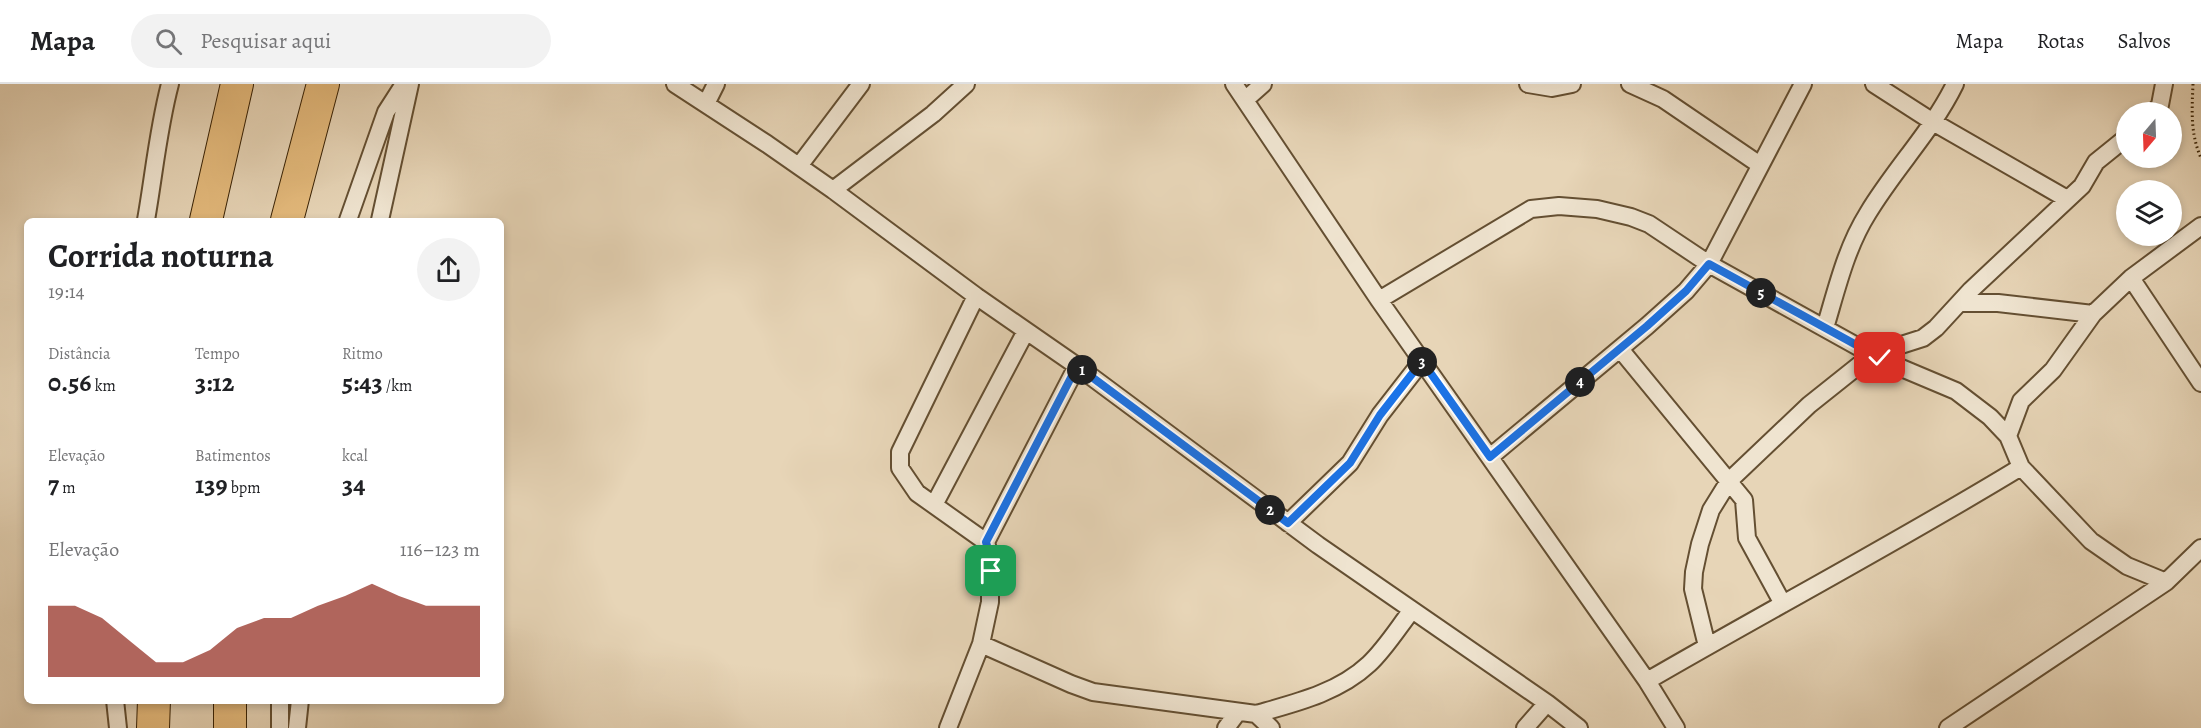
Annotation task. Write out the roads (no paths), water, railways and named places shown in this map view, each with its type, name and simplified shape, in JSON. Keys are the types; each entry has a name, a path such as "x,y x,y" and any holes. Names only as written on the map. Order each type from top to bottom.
{"highway":[{"path":"206,218 237,84"},
{"path":"288,218 323,84"},
{"path":"153,728 154,704"},
{"path":"230,704 230,728"}],"street":[{"path":"146,218 156,166 161,119 170,84"},
{"path":"349,218 386,112 404,84"},
{"path":"380,218 410,84"},
{"path":"675,84 833,190 976,296 1077,366 1288,523 1580,728"},
{"path":"706,104 716,84"},
{"path":"799,166 861,84"},
{"path":"833,190 933,114 966,84"},
{"path":"1234,84 1379,300 1647,681 1676,728"},
{"path":"1245,100 1263,84"},
{"path":"1528,84 1552,88 1572,84"},
{"path":"1630,84 1663,99 1760,165"},
{"path":"1490,457 1686,291 1709,264 1803,84"},
{"path":"1874,84 1933,122 2067,199"},
{"path":"1825,328 1850,244 1875,201 1933,122 1955,84"},
{"path":"2161,102 2164,84"},
{"path":"1707,646 1693,589 1694,572 1711,510 1729,481 1809,405 1873,354 1923,338 1936,328 2041,222 2082,186 2096,162 2116,146"},
{"path":"1379,300 1531,209 1544,207 1597,210 1631,217 1649,224 1709,264 1873,354 1956,391 1990,417 2008,436 2021,467 2091,541 2127,566 2166,582"},
{"path":"2008,436 2021,401 2053,370 2092,314 2131,278 2201,226"},
{"path":"2131,278 2201,383"},
{"path":"948,728 981,644 991,589 990,557 986,542 917,493 900,468 900,452 976,296"},
{"path":"1959,303 1998,303 2092,314"},
{"path":"934,505 1026,331"},
{"path":"1620,349 1744,500 1747,538 1783,604"},
{"path":"1288,523 1350,463 1380,415 1422,361"},
{"path":"986,542 1077,366"},
{"path":"1647,681 1932,521 2021,467"},
{"path":"1948,728 2166,582 2201,548"},
{"path":"981,644 1093,692 1256,714 1321,694 1360,672 1371,662 1412,610"},
{"path":"1525,728 1547,703"},
{"path":"115,704 118,728"},
{"path":"280,704 280,728"},
{"path":"297,728 300,704"},
{"path":"1226,728 1238,712"},
{"path":"1256,714 1272,728"}]}
